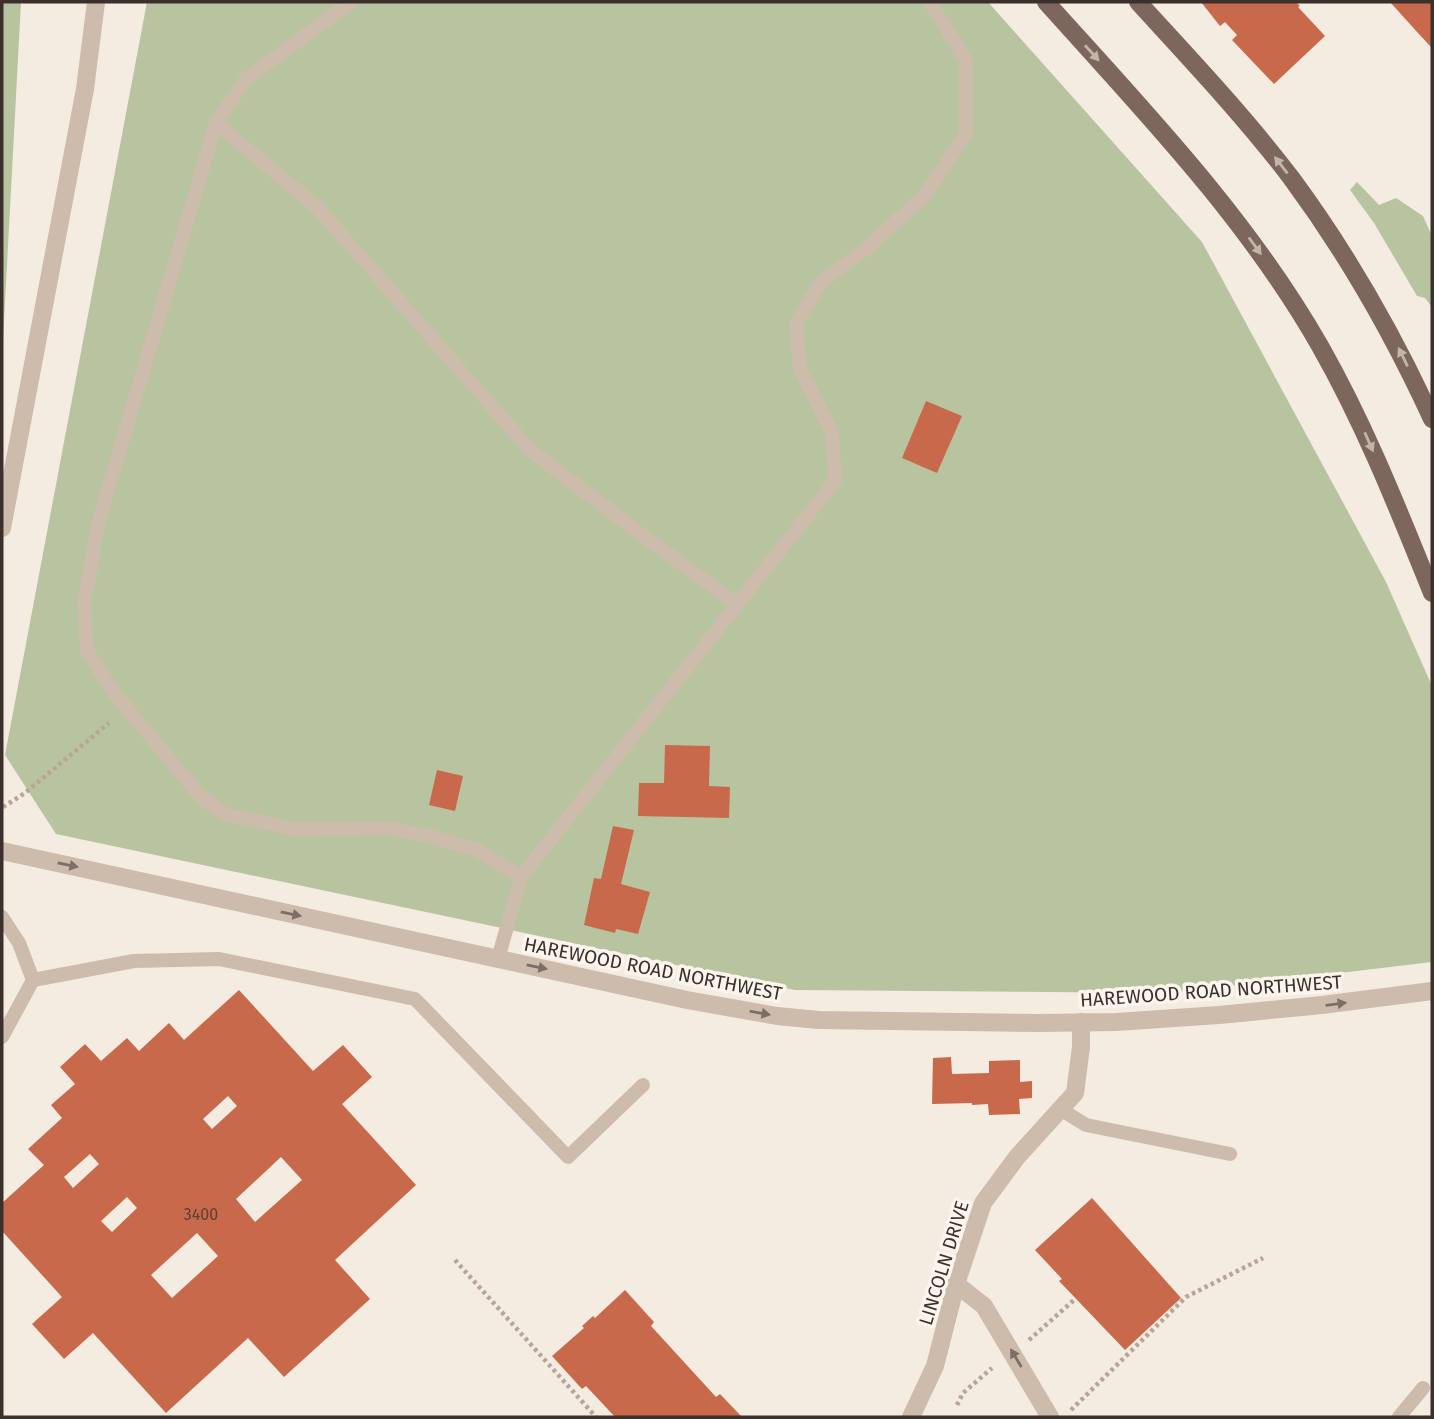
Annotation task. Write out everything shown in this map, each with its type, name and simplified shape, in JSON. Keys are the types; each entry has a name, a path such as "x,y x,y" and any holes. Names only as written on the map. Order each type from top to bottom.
{"main road":[{"path":"1046,2 1194,167 1282,284 1353,407 1430,579"},
{"path":"1138,2 1241,116 1312,207 1373,301 1432,419"}],"street":[{"path":"2,528 85,89 96,2"},
{"name":"HAREWOOD ROAD NORTHWEST","path":"2,851 687,1000 777,1016 819,1020 1081,1023 1232,1014 1432,991"},
{"name":"LINCOLN DRIVE","path":"911,1417 936,1366 956,1284 983,1203 1017,1157 1075,1093 1081,1048 1081,1023"},
{"path":"956,1284 984,1306 1050,1417"}],"lane":[{"path":"351,2 246,79 216,123 98,524 84,605 87,651 115,694 201,797 225,814 297,830 387,828 430,836 477,850 522,877"},
{"path":"498,958 522,877 835,481 832,433 800,369 796,324 820,283 867,248 925,195 966,133 966,61 930,2"},
{"path":"216,123 318,208 530,450 737,604"},
{"path":"2,917 19,943 33,980 2,1037"},
{"path":"33,980 134,961 219,959 415,999 568,1157 643,1085"},
{"path":"1060,1108 1086,1125 1230,1154"},
{"path":"1399,1417 1423,1388"}],"path":[{"path":"4,807 115,718"},
{"path":"1071,1410 1186,1297 1263,1258"},
{"path":"455,1260 596,1417"},
{"path":"1024,1345 1074,1300"},
{"path":"957,1405 963,1393 996,1365"}],"green space":[{"path":"2,2 21,2 2,359"},
{"path":"147,2 988,2 1202,242 1386,582 1432,686 1432,962 1170,993 795,990 56,834 5,755"},
{"path":"1357,182 1379,205 1396,198 1423,216 1432,236 1432,307 1425,298 1417,296 1374,223 1350,190"}],"building":[{"path":"1201,2 1296,2 1325,36 1274,84 1232,40 1237,35 1225,22 1220,26"},
{"path":"1390,2 1432,2 1432,48 1418,33"},
{"path":"926,401 962,416 937,473 902,458"},
{"path":"665,745 710,746 709,786 730,787 729,818 638,816 639,783 664,783"},
{"path":"437,770 463,776 455,811 429,805"},
{"path":"613,826 634,830 621,884 650,892 638,934 616,929 615,933 584,925 594,878 601,879"},
{"path":"239,990 313,1071 343,1045 372,1077 342,1104 416,1185 335,1260 370,1299 284,1377 248,1338 166,1413 93,1333 64,1359 32,1324 62,1297 2,1231 2,1203 44,1165 28,1149 62,1118 51,1105 75,1084 60,1067 85,1044 101,1061 127,1038 139,1051 169,1023 184,1040","holes":["228,1096 237,1106 212,1129 203,1119","90,1154 99,1164 73,1188 64,1177","281,1157 302,1180 255,1222 236,1199","127,1197 137,1208 112,1232 101,1221","197,1233 218,1256 172,1298 151,1275"]},
{"path":"951,1057 952,1074 989,1073 989,1061 1020,1060 1020,1082 1032,1081 1032,1098 1019,1099 1020,1114 989,1115 988,1104 932,1104 933,1058"},
{"path":"1092,1198 1181,1298 1125,1350 1059,1281 1062,1279 1035,1250"},
{"path":"625,1290 654,1322 651,1326 716,1397 720,1394 742,1417 615,1417 586,1386 582,1389 552,1356 584,1328 582,1326 593,1316 595,1318"}]}
